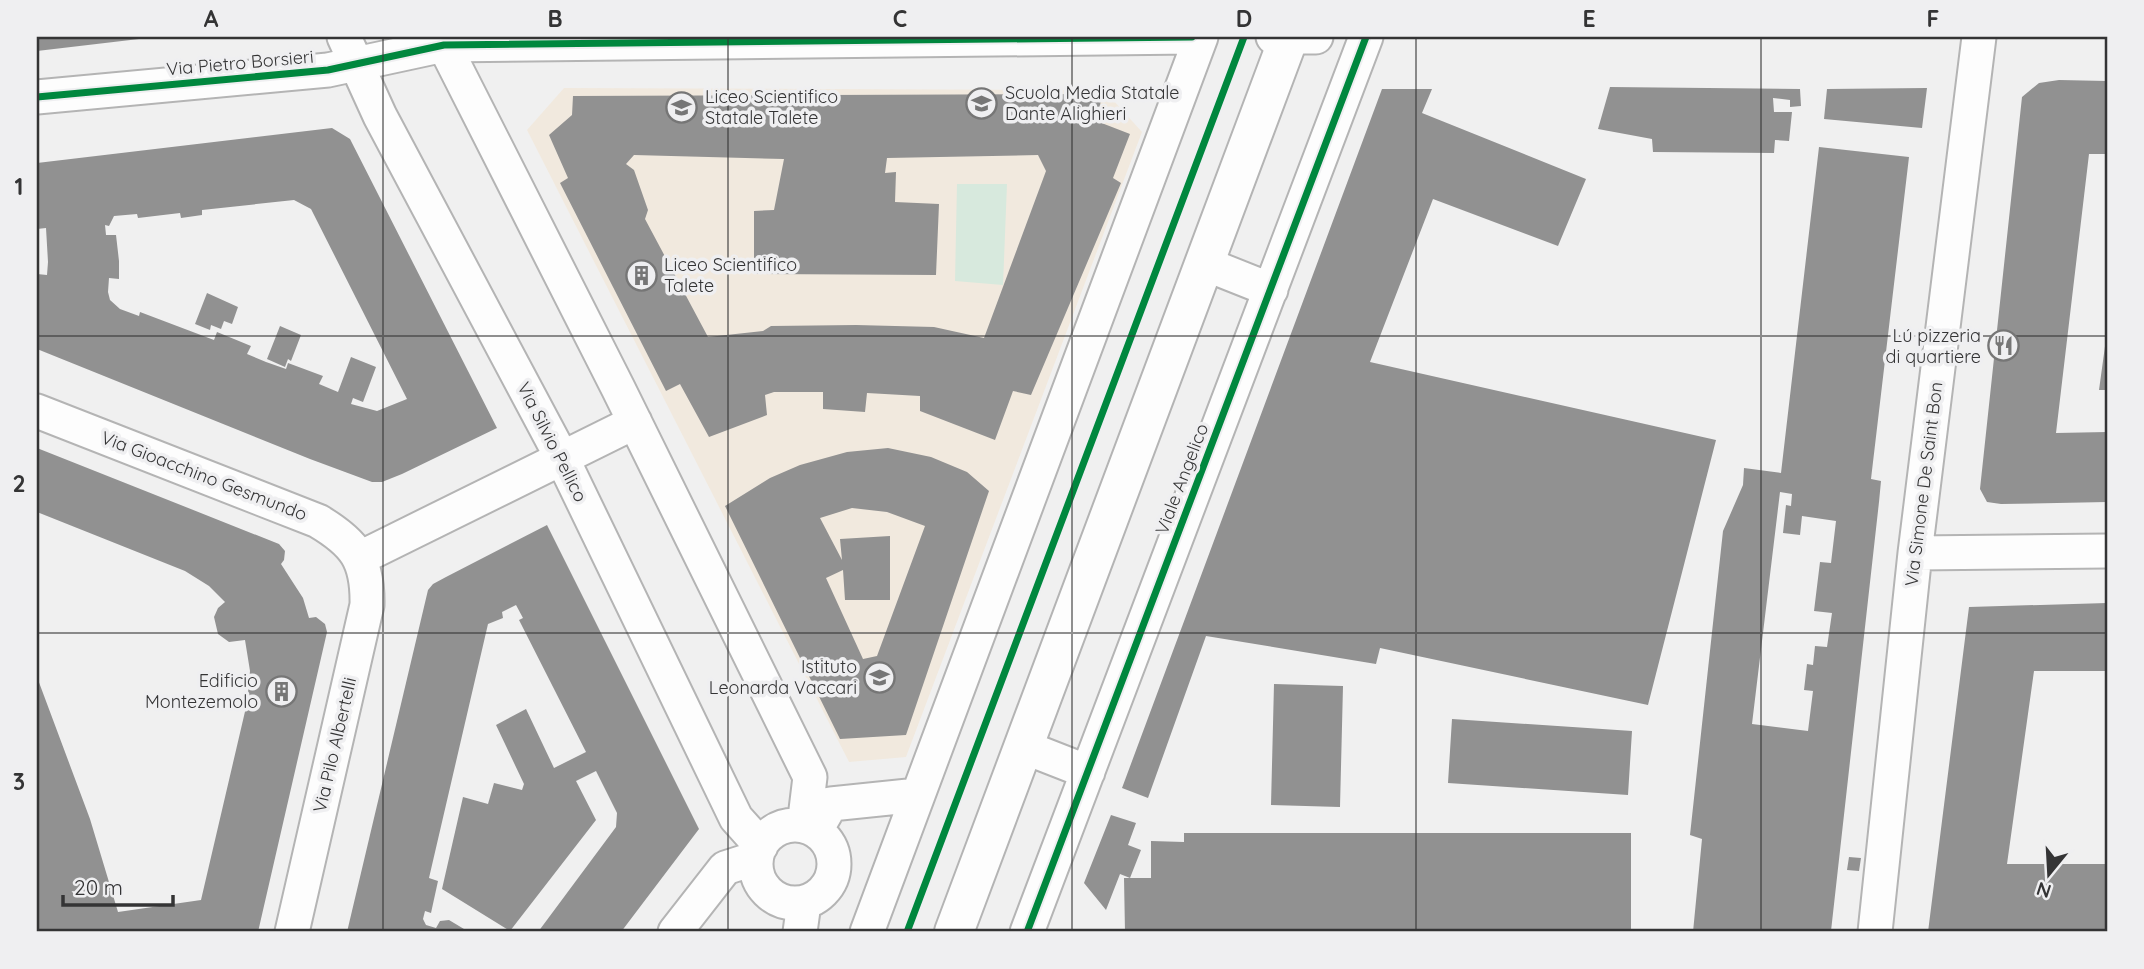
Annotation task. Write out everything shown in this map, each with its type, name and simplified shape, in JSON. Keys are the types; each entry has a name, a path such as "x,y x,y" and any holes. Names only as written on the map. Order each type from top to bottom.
{"street":[{"name":"Via Pietro Borsieri","path":"37,97 328,70 350,51 442,41 1192,37"},
{"path":"867,932 1201,37"},
{"path":"1273,37 1316,37"},
{"path":"954,932 1289,37"},
{"name":"Viale Angelico","path":"1039,923 1087,772 1366,37"},
{"name":"Via Simone De Saint Bon","path":"1875,932 1915,553 1979,37"},
{"path":"442,41 635,422 810,777 810,828"},
{"name":"Via Silvio Pellico","path":"350,51 380,116 562,458 736,818 758,852"},
{"path":"1203,263 1271,290"},
{"name":"Via Gioacchino Gesmundo","path":"37,411 318,521 337,533 360,558"},
{"path":"360,558 635,422"},
{"path":"1915,553 2107,551"},
{"name":"Via Pilo Albertelli","path":"292,932 367,605 365,571 360,558"},
{"path":"1024,747 1087,772"},
{"path":"810,828 831,804 918,795"},
{"path":"810,828 826,839 833,851 833,877 827,889 794,918 760,883 756,870 758,852 768,836 779,829 810,828"},
{"path":"675,932 725,868 758,852"}],"shaded area":[{"path":"564,88 1104,90 1142,132 906,757 849,762 527,130"}],"green space":[{"path":"957,184 1007,184 1003,285 955,281"}],"building":[{"path":"37,37 139,37 139,39 37,51"},
{"path":"2059,80 2107,81 2107,154 2089,154 2056,433 2107,432 2107,502 1987,502 1980,489 2022,97 2039,83"},
{"path":"1610,87 1800,89 1801,106 1790,107 1790,100 1773,98 1774,112 1792,112 1789,141 1775,140 1774,153 1653,152 1652,139 1598,129"},
{"path":"1927,88 1922,128 1824,119 1827,89"},
{"path":"1382,89 1432,89 1422,113 1586,179 1558,246 1433,199 1370,362 1716,440 1648,705 1380,648 1376,664 1206,636 1148,798 1122,788"},
{"path":"1101,94 1099,122 1130,134 1113,178 1121,183 1031,395 1013,391 995,440 920,411 920,396 867,393 865,412 823,409 823,392 774,392 765,395 767,415 709,437 680,384 666,391 560,183 568,178 549,135 572,115 573,96","holes":["634,155 784,159 774,210 754,211 754,274 936,275 939,204 895,202 896,172 885,173 887,158 1038,155 1046,171 984,338 934,327 856,325 771,326 763,331 708,337 645,219 648,210 634,170 626,164"]},
{"path":"332,128 350,139 497,428 402,474 382,482 372,482 37,349 37,274 47,275 48,262 46,228 37,229 37,163","holes":["294,200 311,209 407,399 377,411 351,404 353,398 363,402 376,367 351,357 338,392 319,384 323,376 288,363 286,369 266,362 247,354 251,346 217,332 214,340 140,312 139,316 120,309 110,300 109,278 119,279 119,261 116,235 106,235 105,225 109,226 114,216 137,214 138,218 180,213 181,218 202,215 202,210"]},
{"path":"1819,147 1909,157 1871,479 1881,481 1831,931 1693,932 1702,839 1690,835 1723,531 1743,485 1744,468 1781,473","holes":["1780,492 1792,494 1791,506 1786,505 1783,533 1800,535 1802,516 1836,521 1831,563 1820,562 1814,611 1832,613 1827,647 1815,646 1813,665 1807,664 1804,690 1813,691 1808,731 1752,724"]},
{"path":"207,293 238,307 232,324 224,321 221,329 211,325 210,330 195,324"},
{"path":"280,326 301,335 291,361 288,359 285,367 267,359"},
{"path":"2106,339 2107,390 2099,390"},
{"name":"Edificio Montezemolo","path":"37,448 279,544 285,551 281,564 303,598 309,618 316,617 325,624 327,632 258,932 38,932 37,677 90,819 118,912 201,900 247,703 250,671 245,640 229,642 218,634 214,617 225,602 209,586 185,571 37,512"},
{"path":"888,448 931,457 967,472 989,491 906,735 840,739 725,506 770,478 800,465 847,452","holes":["852,508 887,512 925,526 877,656 863,659 826,578 843,570 845,600 890,600 890,536 840,539 842,560 820,518"]},
{"path":"547,525 699,829 621,932 538,932 616,827 617,813 596,771 576,781 596,820 510,931 442,889 463,797 488,804 494,783 522,790 524,784 496,725 526,709 554,768 586,752 519,620 523,618 516,605 502,612 503,618 488,624 429,878 438,881 431,913 425,911 423,919 426,925 436,928 440,921 449,920 469,932 347,932 428,590 433,584"},
{"path":"2107,603 2107,671 2034,671 2007,864 2107,864 2107,932 1928,932 1969,607"},
{"path":"1274,684 1343,686 1340,807 1271,805"},
{"path":"1452,719 1632,731 1628,795 1448,783"},
{"path":"1111,815 1136,823 1128,845 1141,850 1130,878 1120,874 1106,910 1084,883"},
{"path":"1184,833 1631,833 1631,932 1125,932 1124,878 1151,878 1151,841 1184,842"},
{"path":"1849,857 1861,858 1859,871 1847,870"}],"cycle path":[{"path":"37,97 328,70 444,45 1192,37"},
{"path":"907,932 1244,37"},
{"path":"1027,932 1366,37"}],"place":[{"name":"Scuola Media Statale Dante Alighieri","path":"982,103"},
{"name":"Liceo Scientifico Statale Talete","path":"682,107"},
{"name":"Liceo Scientifico Talete","path":"641,275"},
{"name":"Lú pizzeria di quartiere","path":"2004,346"},
{"name":"Istituto Leonarda Vaccari","path":"880,677"},
{"name":"Edificio Montezemolo","path":"281,691"}]}
